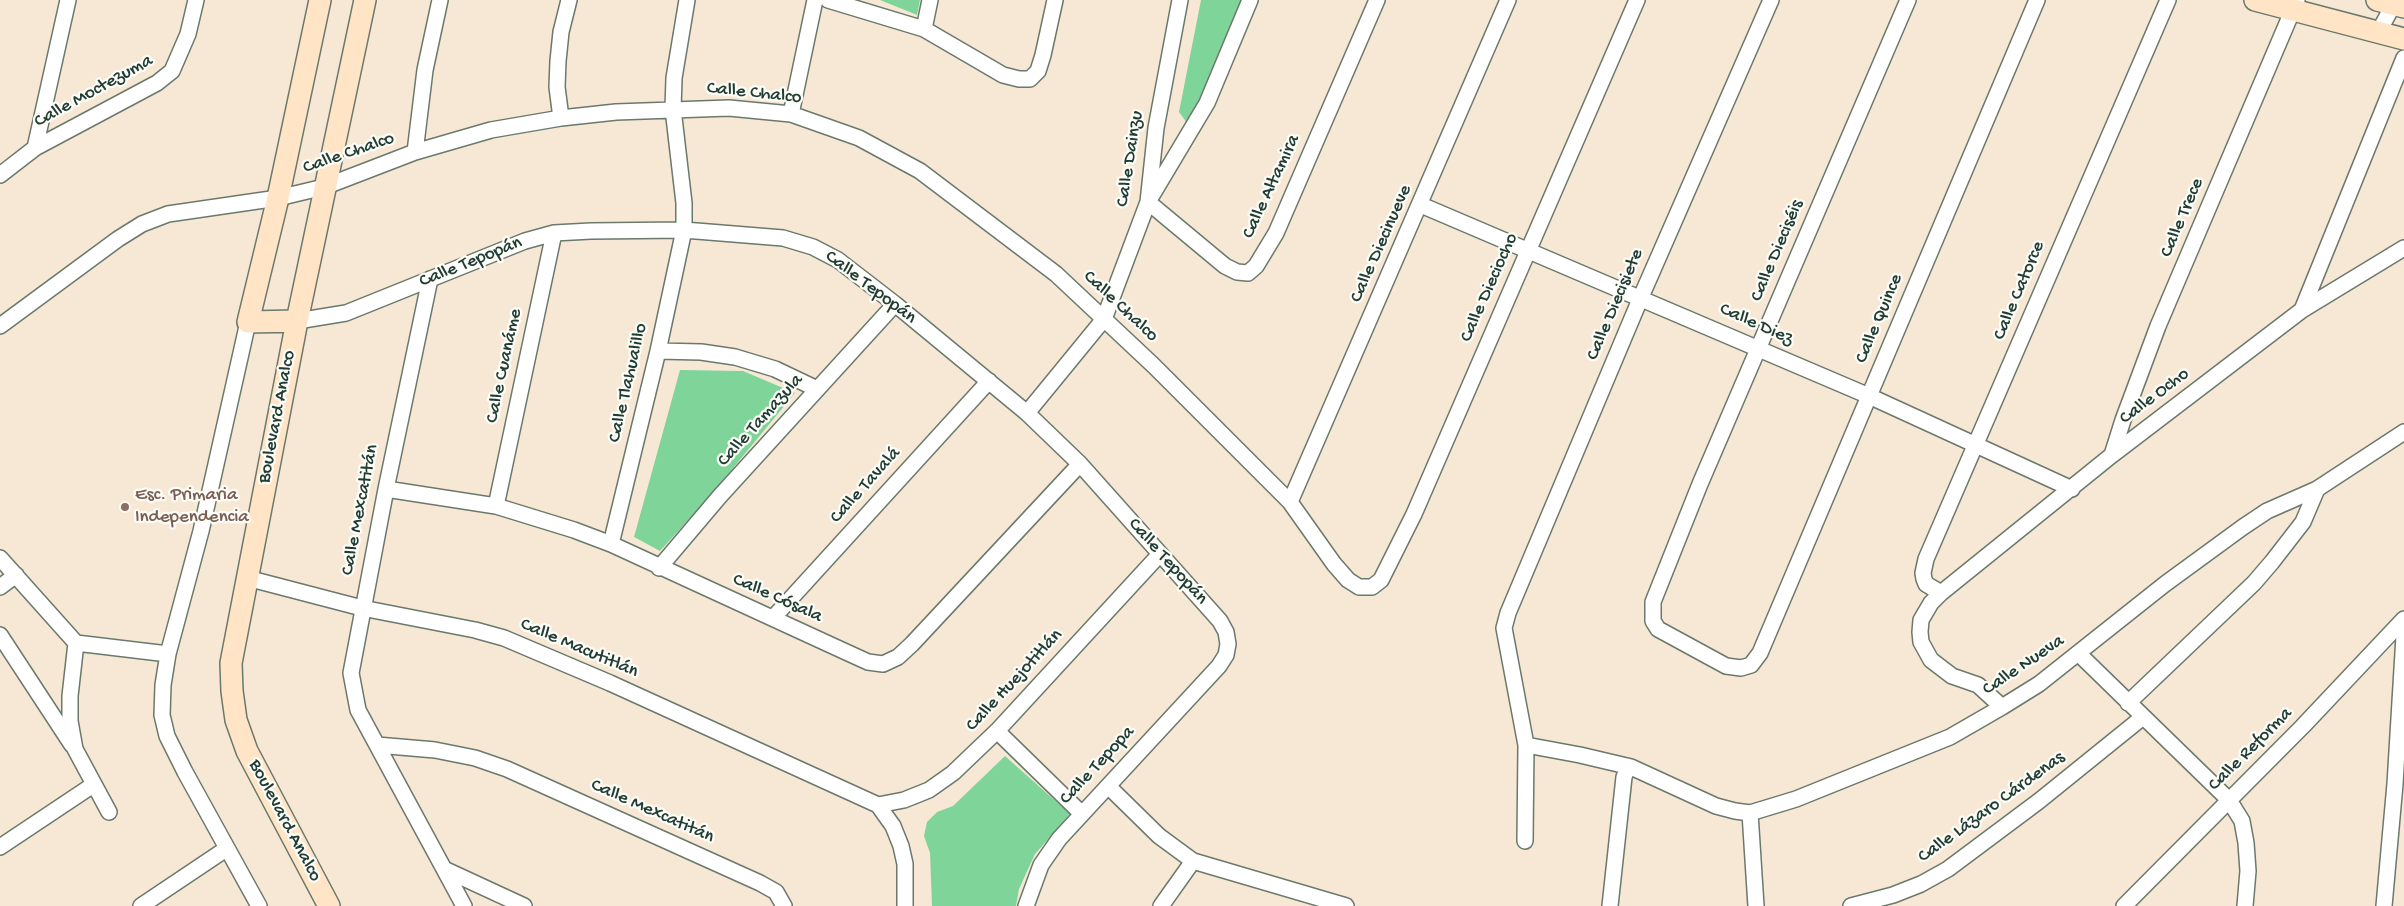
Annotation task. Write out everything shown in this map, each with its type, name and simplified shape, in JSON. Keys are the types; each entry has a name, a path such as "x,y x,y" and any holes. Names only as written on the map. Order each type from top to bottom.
{"street":[{"path":"35,148 68,0"},
{"name":"Calle Moctezuma","path":"0,175 35,148 157,83 172,71 188,34 196,0"},
{"path":"259,906 226,849 167,736 162,715 163,685 168,654 201,531 278,198 320,0"},
{"name":"Boulevard Analco","path":"329,906 261,780 236,720 231,663 296,321 364,0"},
{"path":"415,152 425,70 440,0"},
{"path":"561,118 557,87 558,61 561,32 569,0"},
{"name":"Calle Tlahualillo","path":"610,544 658,352 684,230 684,203 673,109 674,78 687,0"},
{"path":"791,114 815,0"},
{"path":"828,0 924,29 1003,75 1019,79 1030,79 1038,71 1055,0"},
{"path":"924,29 930,0"},
{"name":"Calle Dainzu","path":"1027,413 1104,319 1148,202 1156,128 1180,0"},
{"path":"1148,202 1207,103 1250,0"},
{"name":"Calle Altamira","path":"1148,202 1225,266 1237,272 1248,273 1256,266 1276,234 1377,0"},
{"name":"Calle Diecinueve","path":"1290,502 1421,205 1508,0"},
{"name":"Calle Dieciocho","path":"1372,587 1381,580 1395,554 1637,0"},
{"name":"Calle Diecisiete","path":"1526,745 1504,628 1508,613 1641,297 1771,0"},
{"name":"Calle Dieciséis","path":"1760,653 1752,665 1741,668 1726,666 1658,629 1653,621 1652,612 1658,587 1908,0"},
{"name":"Calle Quince","path":"1760,653 2037,0"},
{"name":"Calle Catorce","path":"1940,592 1926,584 1923,567 2168,0"},
{"path":"2255,0 2295,6 2378,33 2404,39"},
{"path":"2378,33 2393,3"},
{"name":"Calle Trece","path":"2112,455 2158,326 2295,6"},
{"path":"2302,310 2404,58"},
{"name":"Calle Chalco","path":"0,326 142,224 177,212 278,198 324,187 415,152 491,130 561,118 616,112 729,108 791,114 859,138 920,171 1056,274 1290,502 1334,564 1348,580 1359,587 1372,587"},
{"name":"Calle Diez","path":"1421,205 1759,348 2072,488"},
{"name":"Calle Tepopán","path":"248,322 296,321 346,313 525,241 554,234 684,230 783,238 813,247 838,260 895,304 1027,413 1080,464 1220,621 1226,632 1228,644 1226,655 1219,666"},
{"name":"Calle Cuanáme","path":"496,506 554,234"},
{"name":"Calle Ocho","path":"2002,707 1978,685 1952,676 1938,667 1925,651 1920,632 1922,620 1931,603 1940,592 2112,455 2302,310 2404,248"},
{"name":"Calle Mexcatitán","path":"430,279 362,608 351,673 358,710 464,906"},
{"name":"Calle Tamazula","path":"659,568 720,496 895,304"},
{"path":"658,352 701,352 735,357 775,369 817,389"},
{"name":"Calle Tavalá","path":"773,618 989,381"},
{"name":"Calle Nueva","path":"1526,745 1580,755 1636,769 1716,806 1750,813 1796,799 1950,737 2002,707 2039,684 2165,584 2267,511 2317,489 2404,432"},
{"name":"Calle Cósala","path":"386,489 496,506 543,520 610,544 868,662 883,664 898,657 912,644 1080,464"},
{"path":"2128,703 2254,582 2272,562 2302,522 2317,489"},
{"name":"Calle Huejotitlán","path":"878,805 904,800 929,790 953,773 997,731 1160,554"},
{"path":"0,558 76,644 168,654"},
{"path":"0,587 16,575"},
{"name":"Calle Macutitlán","path":"247,578 362,608 466,628 504,638 610,683 878,805"},
{"name":"Calle Reforma","path":"2124,906 2404,619"},
{"path":"0,635 74,749 109,812"},
{"path":"2384,906 2395,784 2404,636"},
{"path":"74,749 70,721 70,696 76,644"},
{"path":"2079,654 2229,800 2242,821 2246,843 2248,872 2245,906"},
{"name":"Calle Tepopa","path":"1026,906 1041,865 1059,838 1219,666"},
{"name":"Calle Lázaro Cárdenas","path":"1851,906 1894,895 1921,884 1948,869 2039,801 2143,718"},
{"path":"997,731 1082,814"},
{"path":"1525,841 1526,745"},
{"name":"Calle Mexcatitán","path":"377,746 435,750 474,758 506,769 760,883 776,892 784,906"},
{"path":"1610,906 1624,777 1628,767"},
{"path":"0,847 93,785"},
{"path":"1108,786 1159,836 1193,861 1346,906"},
{"path":"878,805 893,826 901,846 905,864 905,906"},
{"path":"1750,813 1755,904"},
{"path":"141,906 226,849"},
{"path":"1161,906 1193,861"},
{"path":"444,869 524,906"}],"green space":[{"path":"880,0 920,0 917,15"},
{"path":"1201,0 1242,0 1193,117 1187,123 1179,112"},
{"path":"680,370 743,371 795,393 710,496 660,551 634,537"},
{"path":"1005,756 1070,814 1035,854 1019,889 1016,906 932,906 930,853 924,836 927,822 937,812 953,806"}],"place":[{"name":"Esc. Primaria Independencia","path":"125,507"}]}
